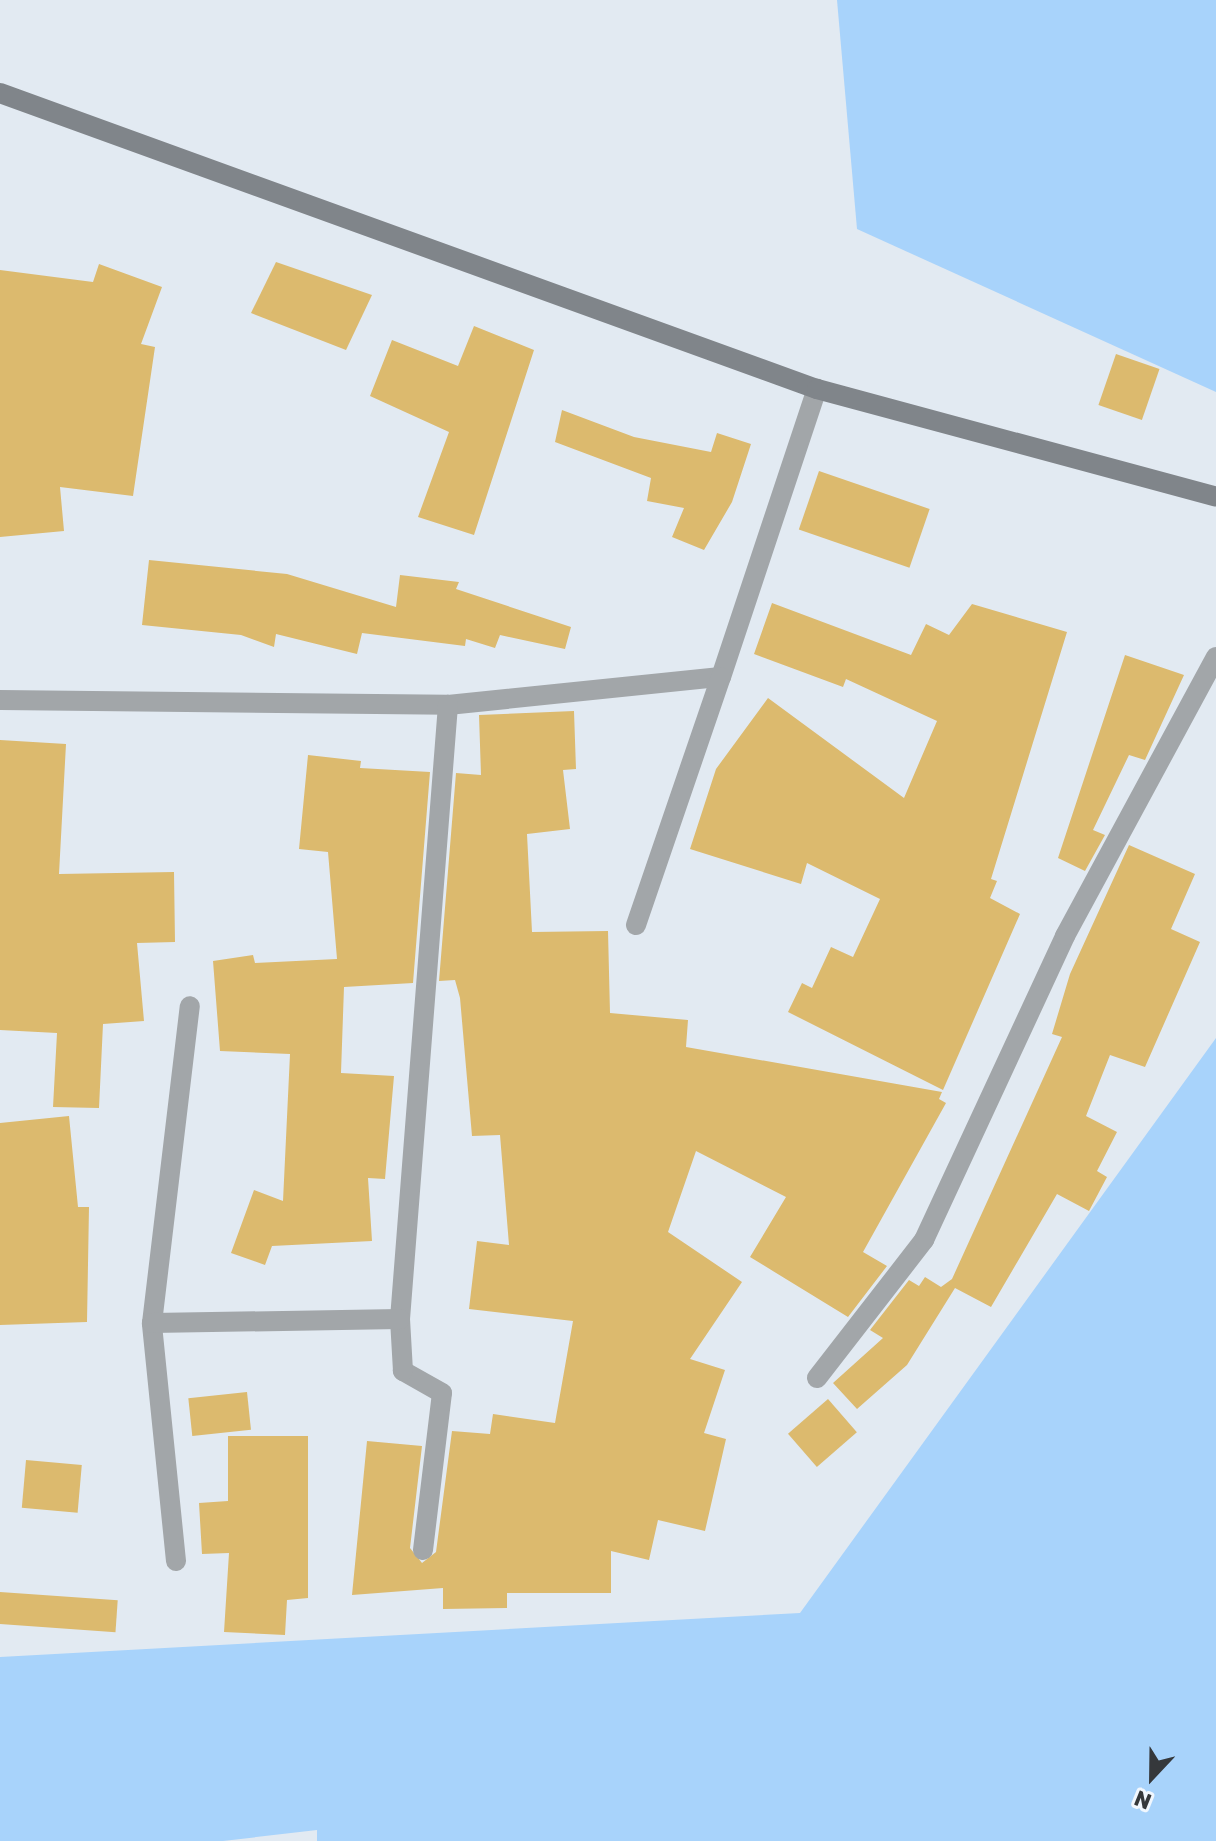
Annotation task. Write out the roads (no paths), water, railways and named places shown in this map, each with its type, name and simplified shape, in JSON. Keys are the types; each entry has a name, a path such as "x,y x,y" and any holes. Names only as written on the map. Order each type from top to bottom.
{"street":[{"path":"0,93 817,389 1216,497"},
{"path":"636,925 817,389"},
{"path":"817,1378 924,1240 1065,936 1216,657"},
{"path":"0,700 448,705 721,677"},
{"path":"423,1550 442,1393 403,1371 400,1319 448,705"},
{"path":"176,1561 152,1323 190,1006"},
{"path":"152,1323 400,1319"}]}
